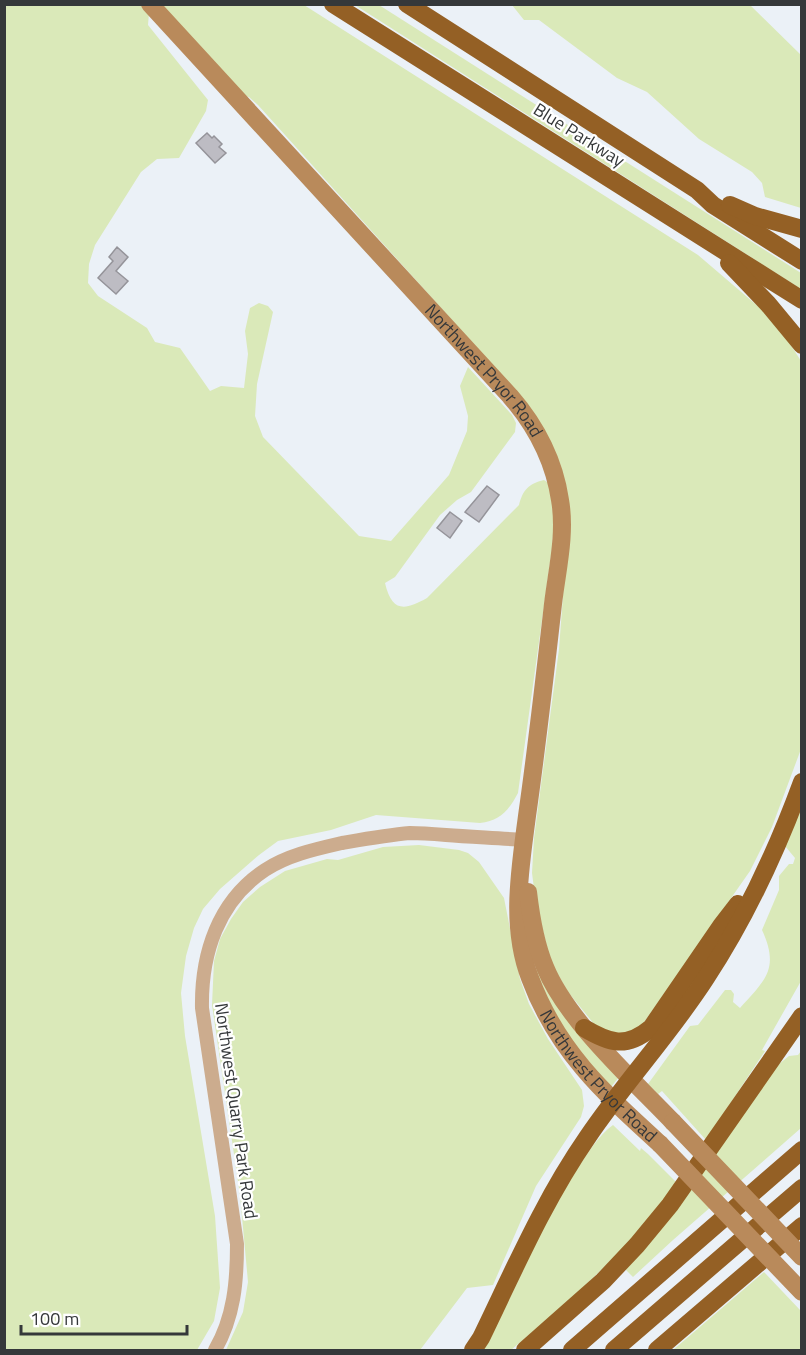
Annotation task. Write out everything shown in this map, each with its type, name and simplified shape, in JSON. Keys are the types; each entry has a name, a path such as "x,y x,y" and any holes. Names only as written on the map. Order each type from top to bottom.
{"highway":[{"name":"Blue Parkway","path":"333,4 801,300"},
{"name":"Blue Parkway","path":"407,4 697,190 713,205 801,261"},
{"path":"697,190 755,216 801,229"},
{"path":"710,242 768,304 801,345"},
{"path":"473,1350 537,1222 567,1169 588,1136 706,978 753,896 771,859 801,782"},
{"path":"584,1028 599,1037 613,1041 633,1040 651,1028 721,926 771,859"},
{"path":"525,1350 603,1281 638,1245 670,1205 801,1016"},
{"path":"572,1350 801,1150"},
{"path":"614,1350 801,1188"},
{"path":"657,1350 801,1226"}],"main road":[{"name":"Northwest Pryor Road","path":"150,4 510,396 531,422 546,450 556,479 562,526 517,898 524,957 530,977 544,1012 560,1040 579,1066 660,1144 801,1292"},
{"name":"Northwest Pryor Road","path":"524,840 532,928 546,968 559,992 584,1028 801,1257"}],"street":[{"name":"Northwest Quarry Park Road","path":"215,1350 224,1335 232,1311 237,1279 237,1244 204,1020 202,990 209,942 228,905 247,884 266,869 292,856 339,844 412,833 524,840"}],"green space":[{"path":"5,5 141,5 149,13 148,25 208,100 206,111 179,158 157,159 141,172 95,245 89,264 88,283 98,296 147,328 155,342 180,348 210,391 221,386 244,388 248,354 245,331 250,308 259,303 268,306 273,312 257,384 255,416 263,437 359,536 391,541 449,475 467,431 468,416 460,386 468,367 512,415 516,423 515,432 471,492 457,500 440,515 395,577 385,583 395,604 405,607 427,598 519,505 527,488 544,480 550,484 554,522 552,548 518,793 511,805 498,817 487,822 376,815 331,830 278,841 220,889 203,909 194,928 186,956 181,993 185,1036 215,1216 220,1288 214,1321 197,1350 5,1350"},
{"path":"160,5 304,5 698,255 760,308 783,333 801,361 801,749 772,827 750,871 638,1031 612,1034 594,1024 568,992 551,963 536,904 532,873 534,838 559,649 568,528 567,501 506,380 258,105 249,97 237,94"},
{"path":"355,5 379,5 801,273 801,289"},
{"path":"512,5 750,5 801,55 801,208 765,197 762,183 752,172 699,139 647,92 617,78 539,20 524,20"},
{"path":"801,798 801,981 762,1050 765,1051 706,1140 662,1091 658,1094 648,1084 690,1026 698,1025 725,990 731,990 734,994 733,1002 740,1008 763,981 770,964 770,955 762,930 779,890 779,876 789,864 793,864 795,858 785,846"},
{"path":"419,845 468,853 479,862 504,898 520,979 529,1004 548,1039 582,1090 584,1106 581,1117 536,1186 493,1285 467,1288 420,1350 226,1350 243,1312 248,1282 240,1195 212,1005 214,961 220,939 243,902 260,887 285,871 327,859 338,860 383,847"},
{"path":"529,933 619,1077 611,1087 584,1063 541,993"},
{"path":"801,1051 801,1128 633,1277 624,1268 768,1073 789,1056 798,1055"},
{"path":"613,1125 640,1151 641,1148 648,1154 676,1182 659,1206 620,1251 556,1312 511,1350 482,1350 564,1189 594,1144"},
{"path":"764,1272 801,1311 801,1350 673,1350"}],"building":[{"path":"207,133 222,144 219,147 226,153 215,163 196,143"},
{"path":"117,247 128,257 116,271 128,281 116,294 98,278 113,261 109,257"},
{"path":"487,486 499,495 479,522 465,512"},
{"path":"450,512 462,521 450,538 437,528"}]}
